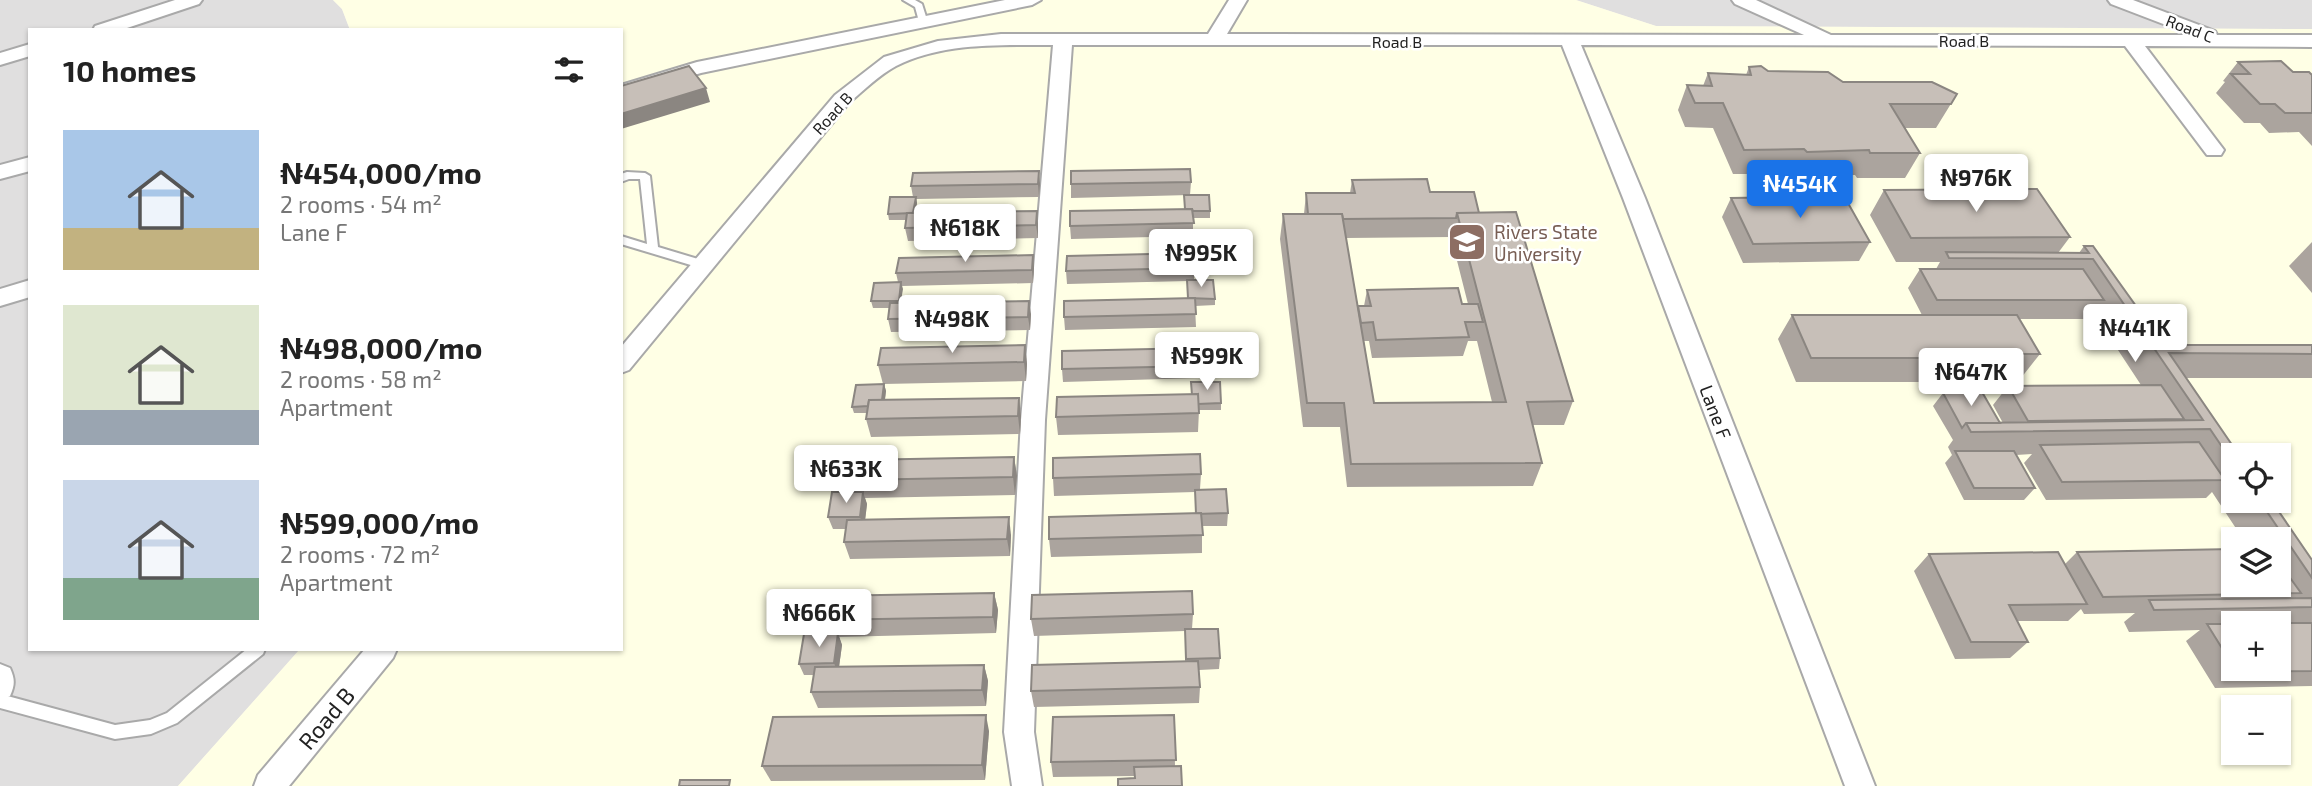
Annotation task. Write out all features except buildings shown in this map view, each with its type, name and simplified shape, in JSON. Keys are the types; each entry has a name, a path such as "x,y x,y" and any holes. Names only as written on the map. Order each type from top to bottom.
{"street":[{"path":"108,28 193,0"},
{"path":"623,90 697,68 1032,0"},
{"path":"1214,39 1238,0"},
{"path":"1741,0 1834,40"},
{"name":"Road C","path":"2117,0 2223,41"},
{"path":"917,24 926,49"},
{"path":"1027,786 1018,732 1033,420 1063,39"},
{"name":"Road B","path":"623,362 842,99 872,73 897,58 926,49 979,40 1063,39 2312,41"},
{"name":"Lane F","path":"1569,40 1634,198 1860,786"},
{"path":"2131,41 2214,150"},
{"path":"0,59 28,51"},
{"path":"0,173 28,164"},
{"path":"0,298 28,289"},
{"name":"Road B","path":"269,786 381,651"},
{"path":"0,677 0,687"}],"lane":[{"path":"908,0 919,6 917,24"},
{"path":"623,178 627,175 645,176 653,250"},
{"path":"623,241 704,265"},
{"path":"0,701 115,732 151,727 172,718 256,651"}],"shaded area":[{"path":"0,0 333,0 342,9 349,28 28,28 28,651 298,651 178,786 0,786"},
{"name":"Rivers State University","path":"333,0 1576,0 1656,26 2312,29 2312,786 178,786 298,651 623,651 623,28 349,28 342,9"},
{"path":"1576,0 2312,0 2312,29 1656,26"}],"place":[{"name":"Rivers State University","path":"1467,242"}]}
